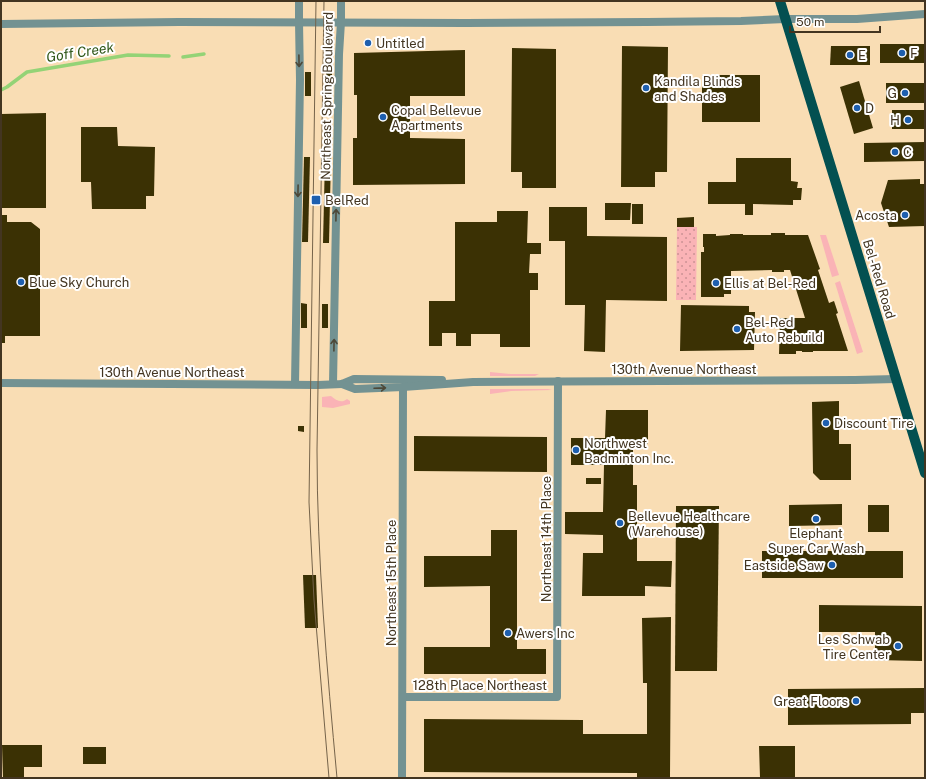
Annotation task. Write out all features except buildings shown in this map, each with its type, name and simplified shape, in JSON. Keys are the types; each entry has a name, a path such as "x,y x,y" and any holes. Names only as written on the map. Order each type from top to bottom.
{"main road":[{"name":"Bel-Red Road","path":"780,1 925,473"}],"street":[{"path":"295,384 300,80 298,22 299,1"},
{"name":"Northeast Spring Boulevard","path":"333,384 341,1"},
{"path":"1,24 179,22 466,23 741,21 785,19 857,19 925,14"},
{"name":"130th Avenue Northeast","path":"342,384 354,379 453,380 473,382"},
{"name":"130th Avenue Northeast","path":"1,383 342,384 355,389 473,382 896,379"},
{"name":"Northeast 14th Place","path":"557,697 558,381"},
{"name":"Northeast 15th Place","path":"402,778 403,387"},
{"name":"128th Place Northeast","path":"403,697 557,697"}],"shaded area":[{"path":"677,227 697,227 696,300 676,300"},
{"path":"820,235 826,235 839,275 832,277"},
{"path":"840,281 863,352 857,354 835,283"},
{"path":"490,372 539,374 535,376 490,376"},
{"path":"490,389 552,390 511,391 490,394"},
{"path":"331,396 341,401 347,399 350,401 350,404 333,408 322,407 322,397"}],"waterway":[{"name":"Goff Creek","path":"183,57 204,54"},
{"name":"Goff Creek","path":"1,90 27,72 128,55 169,56"}],"tram line":[{"path":"316,1 309,502 314,600 329,778"},
{"path":"324,1 317,491 323,614 337,778"}],"place":[{"name":"Untitled","path":"368,43"},
{"name":"F","path":"902,53"},
{"name":"E","path":"850,55"},
{"name":"Kandila Blinds and Shades","path":"646,88"},
{"name":"G","path":"905,93"},
{"name":"D","path":"857,108"},
{"name":"Copal Bellevue Apartments","path":"383,117"},
{"name":"H","path":"908,120"},
{"name":"C","path":"895,152"},
{"name":"BelRed","path":"316,200"},
{"name":"Acosta","path":"905,215"},
{"name":"Blue Sky Church","path":"21,282"},
{"name":"Ellis at Bel-Red","path":"716,283"},
{"name":"Bel-Red Auto Rebuild","path":"737,329"},
{"name":"Discount Tire","path":"826,423"},
{"name":"Northwest Badminton Inc.","path":"576,450"},
{"name":"Elephant Super Car Wash","path":"816,519"},
{"name":"Bellevue Healthcare (Warehouse)","path":"620,523"},
{"name":"Eastside Saw","path":"832,565"},
{"name":"Awers Inc","path":"508,633"},
{"name":"Les Schwab Tire Center","path":"898,646"},
{"name":"Great Floors","path":"856,701"}]}
